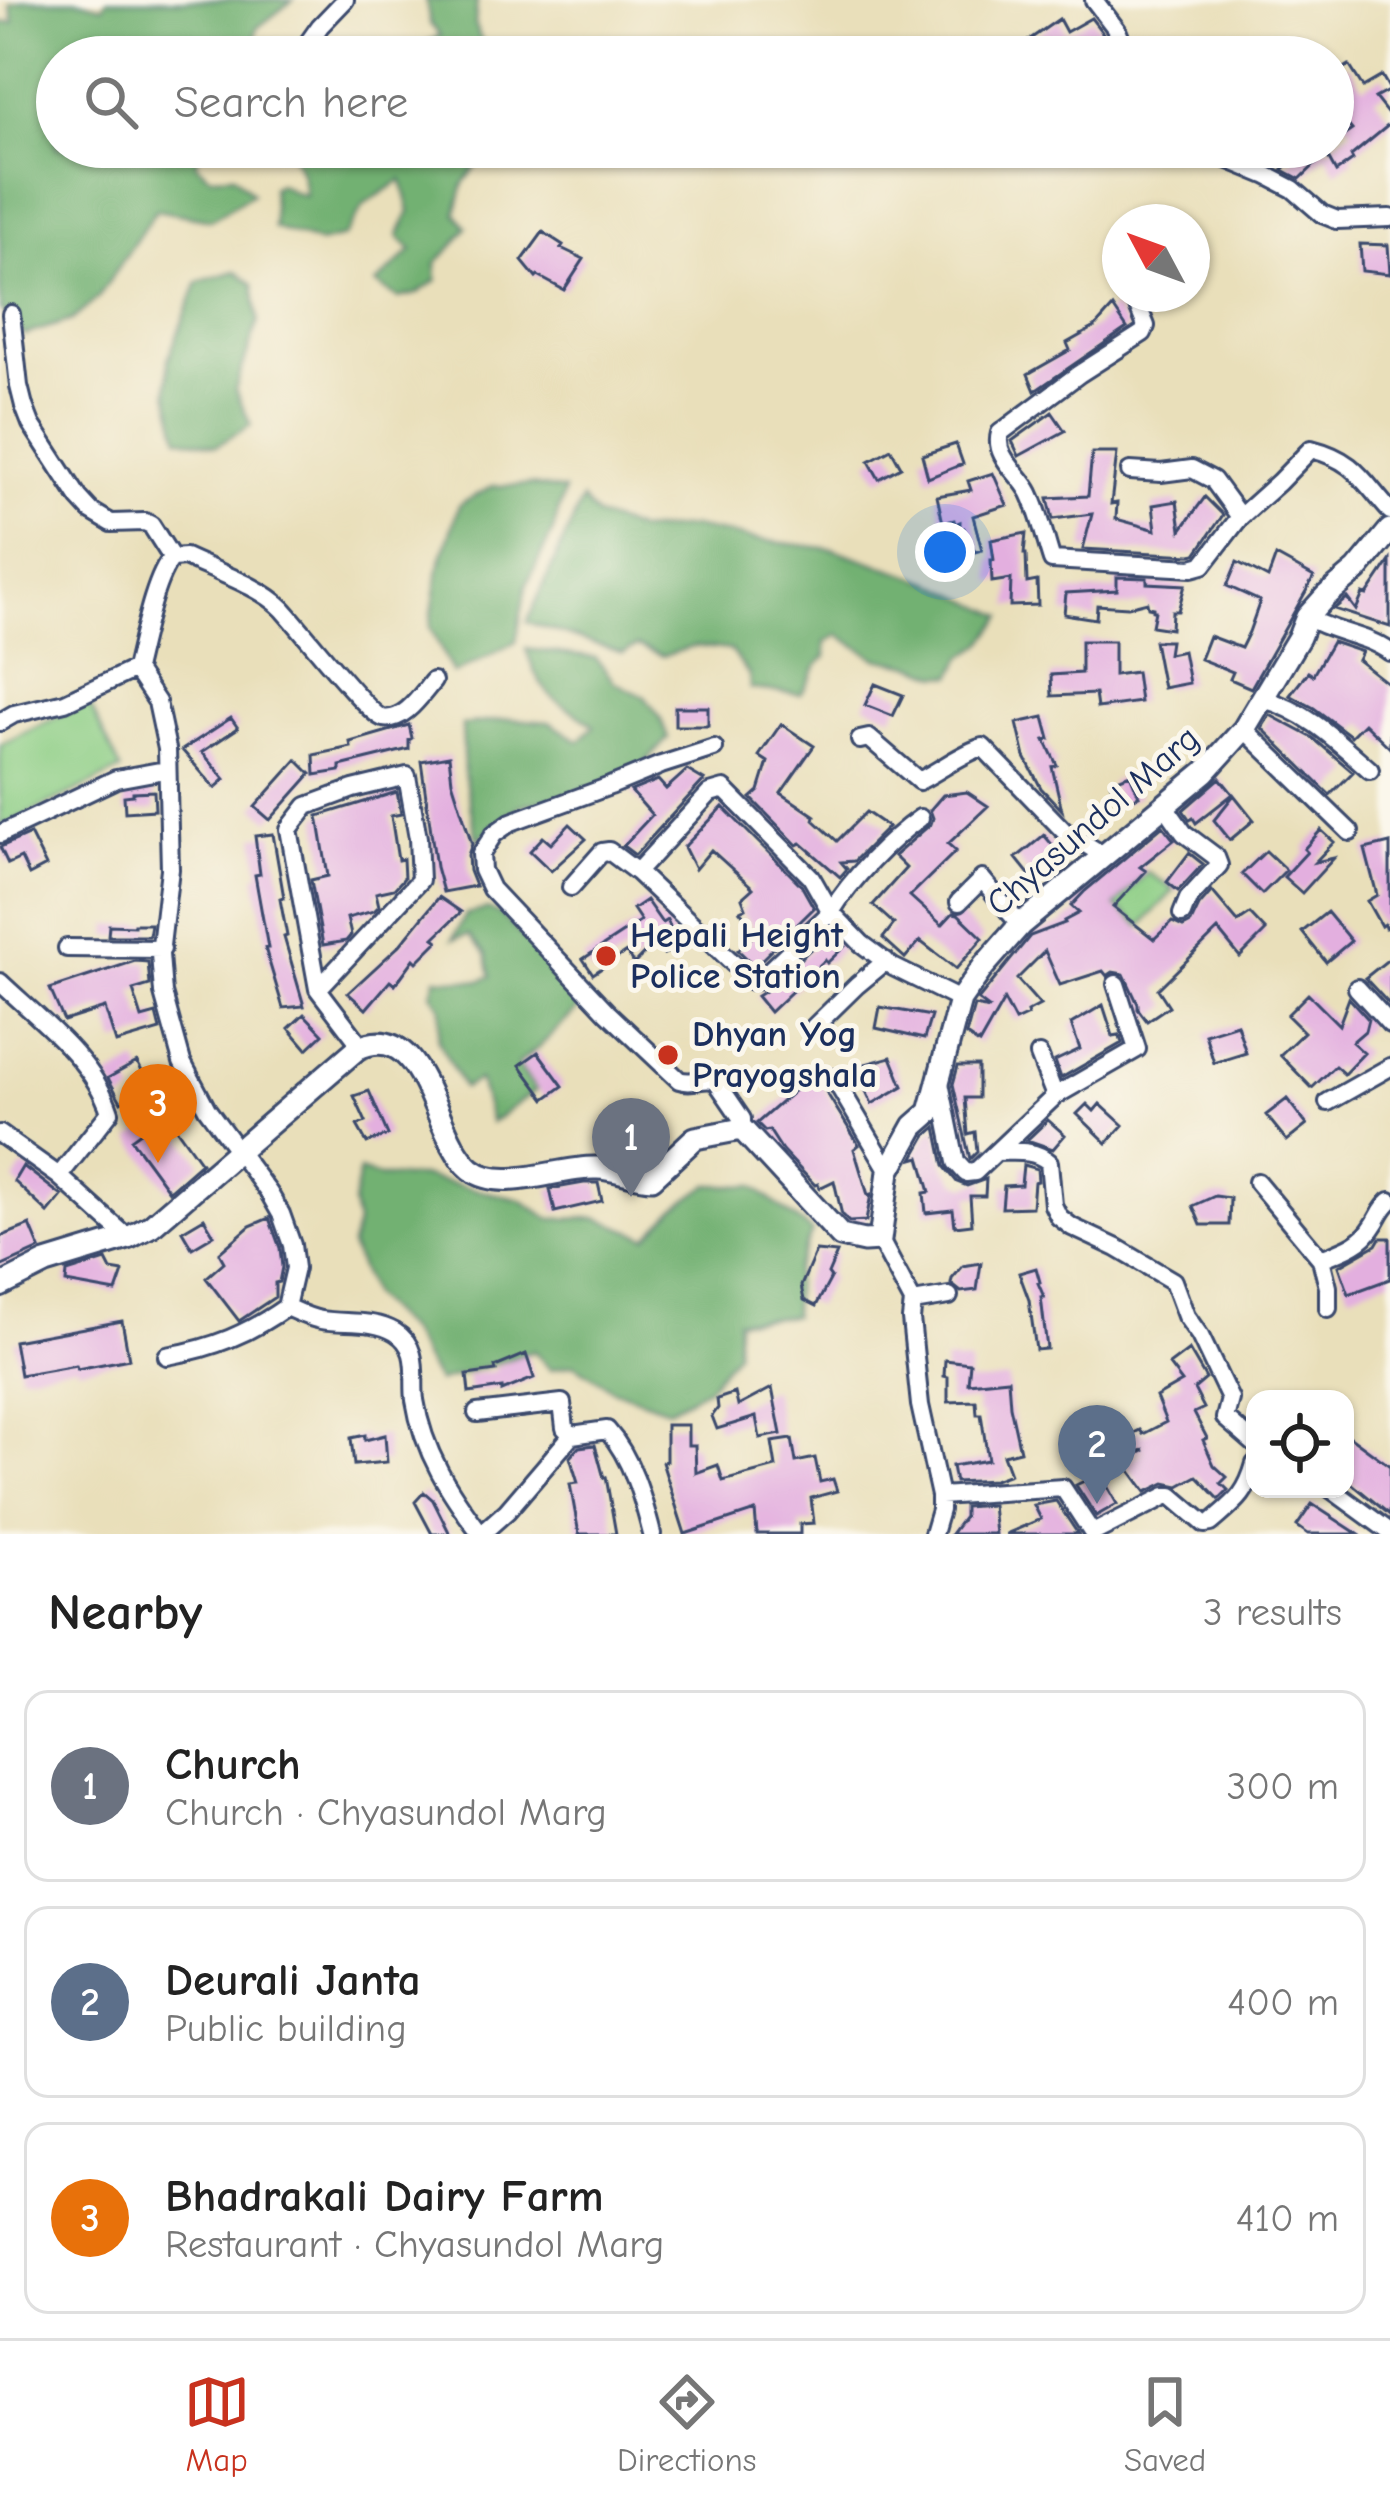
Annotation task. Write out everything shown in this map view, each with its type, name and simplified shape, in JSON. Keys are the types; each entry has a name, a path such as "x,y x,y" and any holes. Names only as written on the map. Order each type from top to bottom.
{"street":[{"path":"313,36 345,0"},
{"path":"1094,0 1119,36"},
{"path":"1250,168 1293,189 1322,214 1337,220 1390,218"},
{"path":"1140,312 1146,326 1143,333 1078,374 1000,433 1001,453 1029,491 1052,560 1203,565 1240,517 1311,448 1358,472 1390,526"},
{"path":"11,314 24,406 69,483 101,518 152,525 172,558"},
{"path":"1130,471 1192,469 1213,480 1240,517"},
{"name":"Chyasundol Marg","path":"880,1240 890,1172 914,1126 929,1112 960,1000 984,966 1020,925 1205,772 1244,729 1307,616 1357,570 1390,526"},
{"path":"167,1356 206,1349 286,1307 295,1268 292,1245 269,1192 207,1109 182,1062 163,993 170,869 167,749 157,702 136,669 164,566 172,558 185,557 274,600 371,713 382,718 395,717 413,704 433,681"},
{"path":"1307,616 1390,652"},
{"path":"0,722 65,702 136,669"},
{"path":"1263,698 1288,705 1318,724 1370,770"},
{"path":"1244,729 1350,832"},
{"path":"860,740 868,738 919,781 983,747 1064,832 1103,855"},
{"path":"713,748 511,822 485,844 482,870 491,889 513,913 679,1080 690,1084 710,1078 716,1081 742,1119 742,1129 841,1236 880,1240 913,1302 920,1406 940,1496 933,1534"},
{"path":"0,834 116,779 165,770"},
{"path":"318,989 420,880 418,838 406,776 307,806 289,829 318,989 362,1047"},
{"path":"637,872 710,793 724,789 812,877 831,912 862,944 960,1000"},
{"path":"1165,806 1184,833 1216,857 1219,865 1188,899 1182,914"},
{"path":"571,886 609,851 752,981 759,980 920,818"},
{"path":"959,902 982,879 1020,925"},
{"path":"67,948 162,949"},
{"path":"814,1027 886,961"},
{"path":"0,982 79,1058 110,1112 59,1176"},
{"path":"940,1080 958,1166 966,1173 975,1172 1055,1096 1136,1049 1116,984"},
{"path":"1358,988 1390,1024"},
{"path":"0,1286 46,1263 128,1238 151,1226 373,1041 388,1043 419,1070 448,1142 481,1176 505,1180 595,1167 652,1178 695,1138 742,1129"},
{"path":"1039,1055 1055,1096"},
{"path":"1328,1102 1390,1067"},
{"path":"834,1078 890,1172"},
{"path":"0,1134 59,1176 128,1238"},
{"path":"996,1152 1024,1151 1045,1158 1059,1216 1173,1281 1230,1399 1225,1418 1246,1437"},
{"path":"1257,1182 1321,1259 1328,1308"},
{"path":"1321,1259 1356,1244 1390,1201"},
{"path":"913,1302 950,1296"},
{"path":"286,1307 318,1320 387,1328 406,1340 416,1372 415,1398 426,1445 448,1490 481,1534 572,1435 607,1430 643,1496 652,1534"},
{"path":"477,1413 562,1403 565,1428 572,1435"},
{"path":"940,1496 1063,1488 1093,1534 1166,1496 1205,1524 1211,1523 1246,1491"},
{"path":"1343,1498 1390,1532"}],"green space":[{"path":"26,0 78,0 103,6 107,0 293,0 257,28 256,36 36,36 36,168 201,168 210,176 234,175 252,194 211,220 156,210 97,299 72,320 24,335 0,309 0,23 14,22 10,4"},
{"path":"426,0 477,0 475,26 480,36 438,36 430,24"},
{"path":"299,168 475,168 464,183 456,213 467,227 436,263 437,280 416,294 398,298 376,284 412,250 398,236 410,212 402,180 365,204 344,237 319,243 274,228 272,187 279,184 305,195"},
{"path":"236,271 253,284 258,321 235,390 251,425 216,446 179,437 168,392 168,359 198,282"},
{"path":"531,485 564,491 553,531 526,586 516,642 453,674 430,627 439,567 459,505 493,486"},
{"path":"582,500 596,516 640,531 692,527 833,549 933,583 1004,616 983,644 963,657 953,676 876,658 839,635 826,642 826,657 801,694 750,689 749,675 730,650 695,646 663,656 637,646 623,653 527,622"},
{"path":"526,649 596,658 614,682 645,697 668,738 644,764 609,784 520,806 477,840 464,774 462,725 510,719 549,722 579,741 594,726 547,691"},
{"path":"88,702 121,770 0,827 0,745"},
{"path":"1147,872 1174,890 1141,926 1115,906"},
{"path":"488,909 501,915 585,1002 517,1064 536,1090 491,1123 479,1080 463,1088 438,1040 441,1007 432,993 436,978 480,981 491,976 486,954 469,935 453,939 466,914"},
{"path":"359,1171 379,1177 424,1177 521,1200 550,1219 597,1218 647,1237 708,1185 753,1186 812,1232 795,1269 793,1316 737,1320 736,1352 707,1388 668,1409 614,1390 574,1364 550,1369 534,1351 437,1382 409,1333 371,1296 351,1246 357,1224 353,1205"}],"building":[{"path":"1091,18 1105,36 1034,36 1059,19 1066,32"},
{"path":"1354,73 1363,87 1382,76 1390,90 1375,98 1390,124 1354,154"},
{"path":"1285,168 1311,168 1300,179"},
{"path":"543,232 584,259 564,290 536,278 522,261"},
{"path":"1360,244 1388,245 1390,274 1362,271"},
{"path":"1108,312 1116,312 1127,328 1035,391 1028,374 1070,350 1067,343 1095,327"},
{"path":"1052,412 1065,431 1019,456 1012,441"},
{"path":"956,444 963,464 928,478 922,455"},
{"path":"891,449 901,467 879,479 869,461"},
{"path":"1092,453 1117,453 1111,504 1117,503 1116,519 1156,530 1153,505 1177,501 1181,530 1205,497 1223,515 1196,554 1083,549 1092,514 1053,519 1048,498 1088,496"},
{"path":"993,473 1007,505 973,516 982,550 975,552 960,522 943,523 937,496 971,490 968,481"},
{"path":"1026,533 1027,583 1037,581 1038,605 1010,606 1011,579 992,582 991,540"},
{"path":"1276,556 1314,577 1251,688 1230,679 1233,672 1200,659 1209,636 1241,648 1249,632 1260,601 1227,586 1237,562 1268,578"},
{"path":"1390,561 1390,627 1334,609 1347,598 1356,610"},
{"path":"1117,577 1185,585 1178,611 1172,611 1171,629 1152,626 1155,611 1147,602 1128,607 1097,605 1096,619 1064,614 1066,593 1117,590"},
{"path":"1081,641 1114,641 1114,675 1136,672 1140,702 1097,708 1095,694 1052,696 1051,675 1081,673"},
{"path":"1154,641 1170,641 1168,654 1183,651 1189,683 1163,688"},
{"path":"1332,642 1362,652 1358,660 1390,685 1390,748 1364,723 1351,736 1290,695 1308,672 1313,675"},
{"path":"875,684 903,695 893,716 865,705"},
{"path":"675,707 708,707 708,726 675,726"},
{"path":"1270,715 1313,738 1353,772 1330,795 1262,728"},
{"path":"1044,717 1050,739 1045,740 1057,765 1052,767 1062,810 1041,788 1025,757 1017,723"},
{"path":"231,718 238,728 202,752 225,779 215,788 182,750"},
{"path":"781,724 814,746 781,793 815,816 837,841 866,812 888,827 854,861 841,862 847,869 840,877 801,843 797,845 751,798 759,791 768,762 759,756"},
{"path":"409,725 409,749 315,775 314,755"},
{"path":"449,756 472,844 469,871 475,886 443,892 421,761"},
{"path":"297,760 311,774 270,820 255,807"},
{"path":"687,770 704,780 635,855 623,846 652,815 631,791 658,780 666,789"},
{"path":"1130,774 1139,796 1119,804 1110,782"},
{"path":"1220,778 1233,794 1196,823 1190,820 1183,810"},
{"path":"154,791 155,810 125,812 124,796"},
{"path":"397,792 401,814 391,816 404,878 394,889 376,893 379,906 374,911 347,918 351,935 346,941 323,945 311,880 328,876 318,816"},
{"path":"967,792 988,806 948,844 956,851 910,896 942,925 953,913 958,914 983,938 956,969 920,941 905,958 883,938 894,924 873,905 906,868 894,856 931,824 930,810 943,795"},
{"path":"1234,795 1254,820 1230,840 1214,820"},
{"path":"723,807 801,885 814,908 755,966 738,950 757,932 740,911 746,908 742,898 753,888 711,850 695,869 684,847"},
{"path":"570,824 586,839 551,871 530,851 543,837 551,844"},
{"path":"1163,826 1174,840 1140,867 1146,871 1113,907 1154,939 1172,922 1183,927 1191,923 1212,891 1238,922 1250,914 1266,931 1240,957 1218,930 1158,989 1169,1006 1147,1021 1124,974 1107,976 1103,971 1060,985 1045,951 1017,979 1040,1005 1015,1021 1004,1000 979,1044 966,1035 974,1006 990,1009 978,1000 1030,936 1079,913 1071,906 1085,891"},
{"path":"1321,830 1334,842 1315,862 1334,858 1302,893 1284,877"},
{"path":"30,834 46,866 29,875 21,858 8,864 0,847"},
{"path":"273,834 284,898 280,899 284,937 304,1006 283,1008 265,948 255,836"},
{"path":"1044,835 1065,860 1036,883 1016,858"},
{"path":"1390,843 1390,927 1385,928 1367,901 1377,895 1365,849"},
{"path":"1266,851 1286,870 1262,894 1242,874"},
{"path":"1189,853 1203,864 1178,891 1167,882"},
{"path":"439,897 461,912 395,985 390,981 366,1009 348,993 400,945"},
{"path":"646,900 662,923 667,920 679,947 664,954 657,940 634,964 626,952 593,974 583,959 641,921 633,909"},
{"path":"1327,912 1351,941 1326,962 1302,932"},
{"path":"151,924 149,936 108,936 109,925"},
{"path":"831,930 845,946 770,1012 757,996"},
{"path":"1390,958 1390,1005 1365,978"},
{"path":"135,961 148,962 150,985 133,990 142,1018 156,1014 160,1030 116,1043 105,1008 64,1021 50,989"},
{"path":"1308,994 1339,1025 1349,998 1368,1019 1365,1031 1352,1042 1364,1053 1344,1074 1335,1066 1312,1088 1280,1055 1304,1032 1287,1015"},
{"path":"1103,1005 1113,1036 1119,1035 1122,1043 1061,1078 1055,1061 1080,1049 1071,1024"},
{"path":"880,1007 931,1016 924,1039 876,1028"},
{"path":"304,1014 323,1034 307,1049 289,1028"},
{"path":"1237,1024 1246,1053 1214,1063 1205,1034"},
{"path":"538,1052 563,1086 545,1099 520,1065"},
{"path":"891,1057 903,1086 872,1104 858,1066"},
{"path":"137,1062 144,1075 129,1084 134,1094 121,1102 108,1078"},
{"path":"958,1066 978,1066 978,1098 965,1098 968,1134 975,1132 977,1152 970,1159 953,1084"},
{"path":"811,1076 820,1082 859,1145 854,1149 871,1194 866,1221 849,1222 842,1215 834,1181 819,1188 815,1185 769,1130 757,1123"},
{"path":"369,1091 388,1135 367,1143 357,1125 366,1122 354,1096"},
{"path":"1287,1099 1307,1125 1287,1141 1266,1115"},
{"path":"1087,1104 1094,1111 1100,1104 1123,1125 1107,1143 1077,1114"},
{"path":"166,1114 201,1163 169,1191 131,1139"},
{"path":"1048,1120 1065,1135 1053,1149 1027,1140"},
{"path":"936,1127 944,1166 957,1182 967,1186 986,1179 985,1196 970,1196 972,1224 955,1226 953,1210 926,1213 924,1193 930,1192 920,1157 913,1159"},
{"path":"1023,1165 1037,1169 1032,1207 1002,1208 1004,1186 1021,1185"},
{"path":"23,1166 62,1196 48,1213 14,1181"},
{"path":"598,1183 602,1201 555,1212 550,1189"},
{"path":"1215,1196 1230,1198 1229,1225 1201,1225 1193,1206"},
{"path":"204,1218 214,1235 192,1248 182,1231"},
{"path":"269,1218 282,1267 275,1297 239,1321 206,1278 224,1262 219,1253 250,1226"},
{"path":"30,1225 40,1249 0,1267 0,1237"},
{"path":"1380,1238 1390,1238 1390,1279 1349,1294 1339,1266"},
{"path":"816,1251 837,1253 828,1274 831,1278 816,1306 804,1300 801,1286"},
{"path":"106,1260 111,1270 123,1272 116,1292 66,1283 67,1272"},
{"path":"981,1263 977,1290 961,1292 951,1284 963,1266"},
{"path":"1036,1268 1044,1297 1047,1349 1036,1350 1029,1300 1019,1273"},
{"path":"122,1321 129,1359 20,1375 14,1341"},
{"path":"1189,1350 1206,1379 1194,1389 1204,1408 1194,1413 1214,1465 1227,1477 1221,1483 1228,1490 1219,1499 1197,1476 1179,1486 1165,1483 1146,1492 1124,1462 1145,1450 1119,1455 1111,1445 1166,1422 1156,1397 1182,1382 1169,1365"},
{"path":"526,1354 534,1378 502,1391 469,1393 467,1375 496,1371 495,1367"},
{"path":"945,1360 970,1363 968,1383 1008,1379 1020,1451 1003,1455 1010,1474 994,1480 955,1482 952,1466 988,1460 976,1401 948,1402"},
{"path":"772,1388 781,1434 760,1438 756,1417 717,1429 712,1416 717,1399 735,1393 738,1406"},
{"path":"666,1425 688,1425 688,1445 695,1445 696,1473 718,1465 723,1481 776,1467 772,1442 792,1439 796,1462 815,1458 820,1482 833,1479 837,1491 811,1498 814,1523 800,1524 800,1534 757,1534 755,1511 685,1534 662,1462 666,1461"},
{"path":"365,1435 365,1440 385,1435 387,1462 354,1465 351,1438"},
{"path":"1354,1440 1390,1466 1390,1515 1354,1485"},
{"path":"595,1445 616,1534 579,1534 570,1484 578,1483 570,1457 579,1447"},
{"path":"1097,1475 1117,1504 1096,1516 1076,1485"},
{"path":"424,1492 450,1534 432,1534 415,1502"},
{"path":"1056,1501 1078,1534 1006,1534 1041,1519 1034,1505"},
{"path":"1312,1504 1358,1534 1308,1534 1297,1526"},
{"path":"992,1505 995,1534 951,1534 964,1517 964,1507"}],"place":[{"name":"Hepali Height Police Station","path":"606,956"},
{"name":"Dhyan Yog Prayogshala","path":"668,1055"},
{"name":"Bhadrakali Dairy Farm","path":"158,1163"},
{"name":"Church","path":"631,1197"},
{"name":"Deurali Janta","path":"1097,1504"}]}
